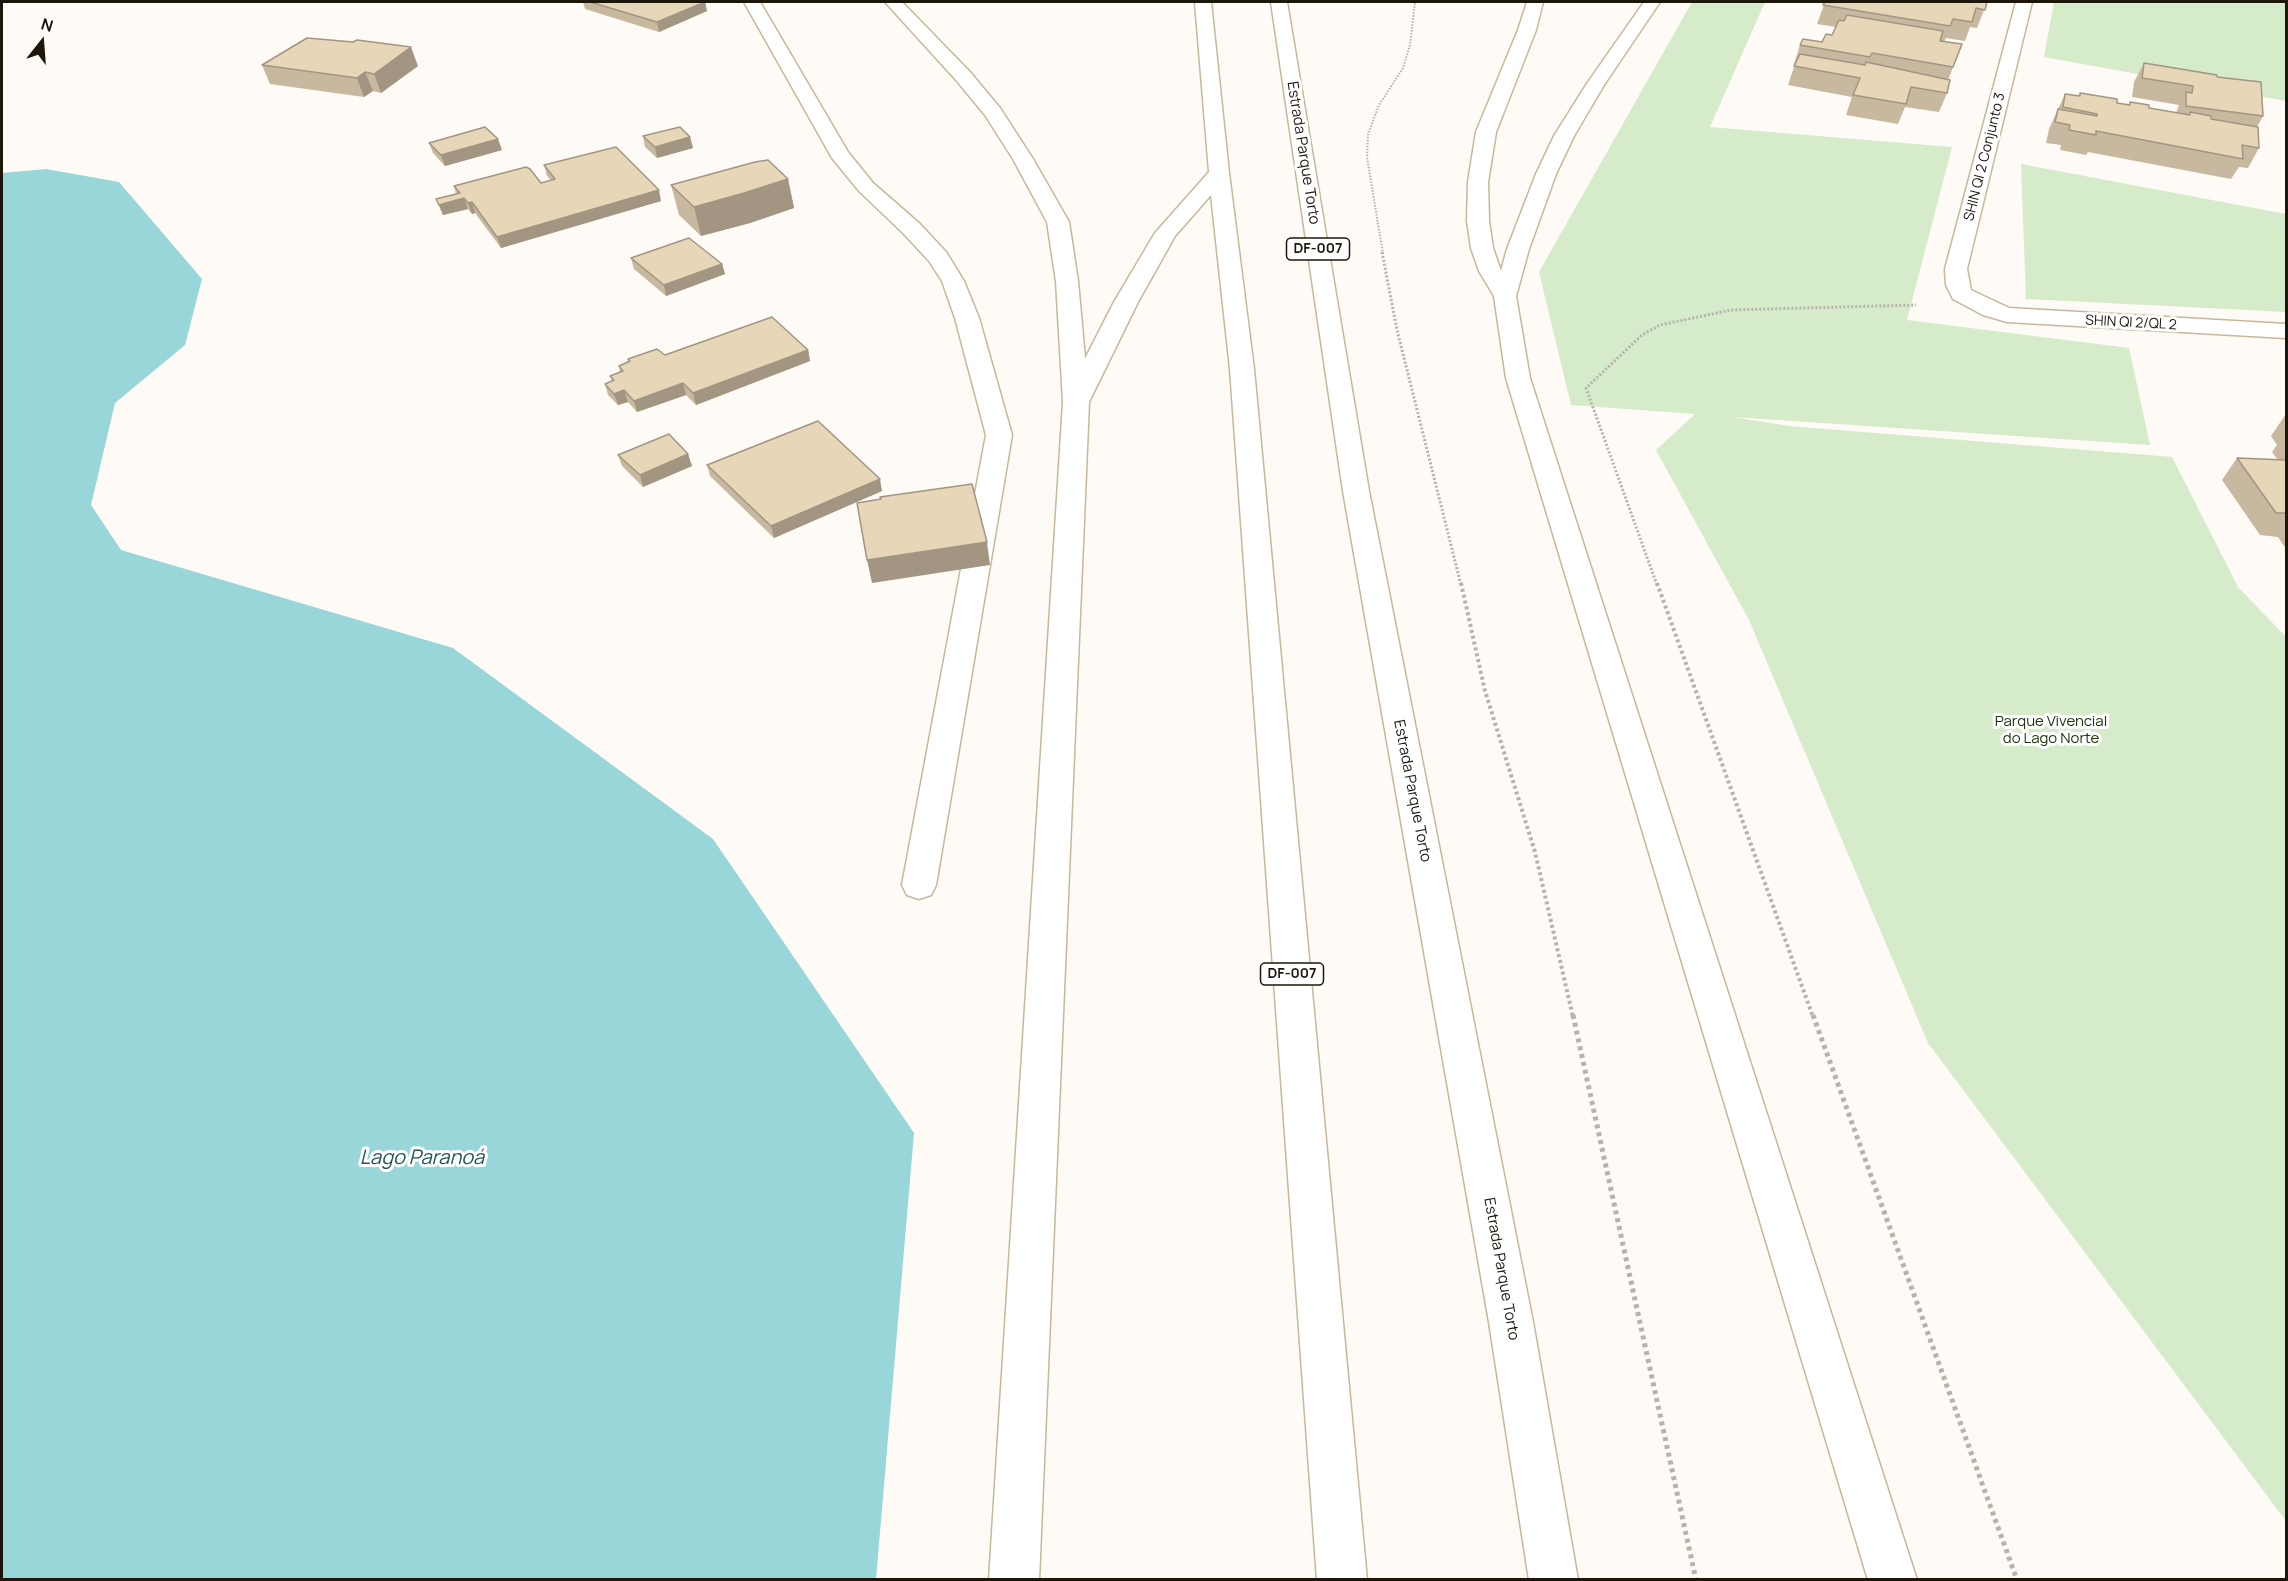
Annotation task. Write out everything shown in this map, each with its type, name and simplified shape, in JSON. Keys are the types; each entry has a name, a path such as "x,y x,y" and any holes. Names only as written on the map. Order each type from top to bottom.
{"main road":[{"path":"752,2 839,154 866,188 912,229 938,257 953,281 967,318 999,435 919,885"},
{"path":"892,2 963,76 993,112 1023,159 1058,222 1067,281 1076,402 1014,1580"},
{"name":"DF-007","path":"1203,2 1219,173 1242,369 1342,1580"},
{"name":"Estrada Parque Torto","path":"1279,2 1356,491 1511,1322 1554,1580"},
{"path":"1535,2 1527,30 1486,132 1478,182 1478,221 1482,248 1490,271 1505,296 1518,378 1673,867 1893,1580"},
{"path":"1505,296 1518,249 1546,174 1564,136 1595,85 1652,2"},
{"name":"SHIN QI 2 Conjunto 3","path":"1977,304 1962,294 1957,285 1956,269 2024,2"},
{"path":"1076,402 1126,302 1166,233 1219,173"},
{"name":"SHIN QI 2/QL 2","path":"1977,304 2007,315 2286,331"}],"path":[{"path":"1415,2 1410,45 1403,68 1379,105 1368,134 1367,157 1380,235 1397,330 1452,544 1485,691 1535,852 1578,1038 1696,1580"},
{"path":"1977,304 1731,310 1660,325 1642,335 1586,388 2017,1580"}],"green space":[{"name":"Parque Vivencial do Lago Norte","path":"1692,2 1765,2 1710,127 1952,147 1907,320 2129,348 2150,445 1733,417 1789,426 2172,457 2238,587 2286,637 2286,1521 1928,1043 1749,620 1656,450 1695,414 1571,405 1539,272"},
{"path":"2054,2 2286,2 2286,101 2044,57"},
{"path":"2021,164 2286,214 2286,312 2026,299"}],"water":[{"name":"Lago Paranoá","path":"46,169 119,182 202,279 185,345 115,403 91,505 121,550 453,648 713,839 914,1133 876,1579 2,1579 2,173"}],"building":[{"path":"590,2 705,2 657,22"},
{"path":"1825,2 1987,2 1985,10 1976,8 1972,22 1953,19 1950,26 1823,5"},
{"path":"1847,15 1943,31 1940,41 1962,44 1953,67 1872,53 1870,57 1800,45 1803,39 1822,42 1826,34 1832,35 1839,20 1844,21"},
{"path":"307,38 353,42 357,40 411,47 374,74 365,72 357,78 262,65"},
{"path":"1800,54 1865,65 1866,62 1950,80 1947,93 1911,87 1906,104 1853,95 1860,78 1794,66"},
{"path":"2144,63 2217,75 2217,77 2261,82 2263,116 2186,106 2186,92 2192,93 2193,86 2142,78"},
{"path":"2080,93 2117,99 2117,103 2130,105 2130,102 2149,105 2149,108 2190,115 2190,112 2211,116 2211,119 2258,127 2259,148 2242,145 2243,159 2096,131 2096,135 2069,130 2070,125 2055,122 2058,109 2097,116 2097,114 2063,107 2065,94 2080,96"},
{"path":"485,127 498,139 441,155 429,143"},
{"path":"680,127 690,137 655,147 643,136"},
{"path":"616,147 659,190 497,237 472,202 468,203 464,198 439,205 436,199 460,193 454,186 526,167 541,183 555,179 544,165"},
{"path":"768,160 788,179 694,207 671,185 755,162"},
{"path":"689,238 722,264 664,285 631,258"},
{"path":"772,317 808,350 693,393 683,383 634,401 624,390 614,394 605,384 614,380 610,376 623,371 619,366 630,361 628,359 657,349 665,355"},
{"path":"818,421 880,479 771,526 707,465"},
{"path":"669,434 688,454 640,475 618,455"},
{"path":"2237,458 2286,460 2286,513 2276,513"},
{"path":"972,484 987,542 867,560 857,503 881,499 880,497"}]}
